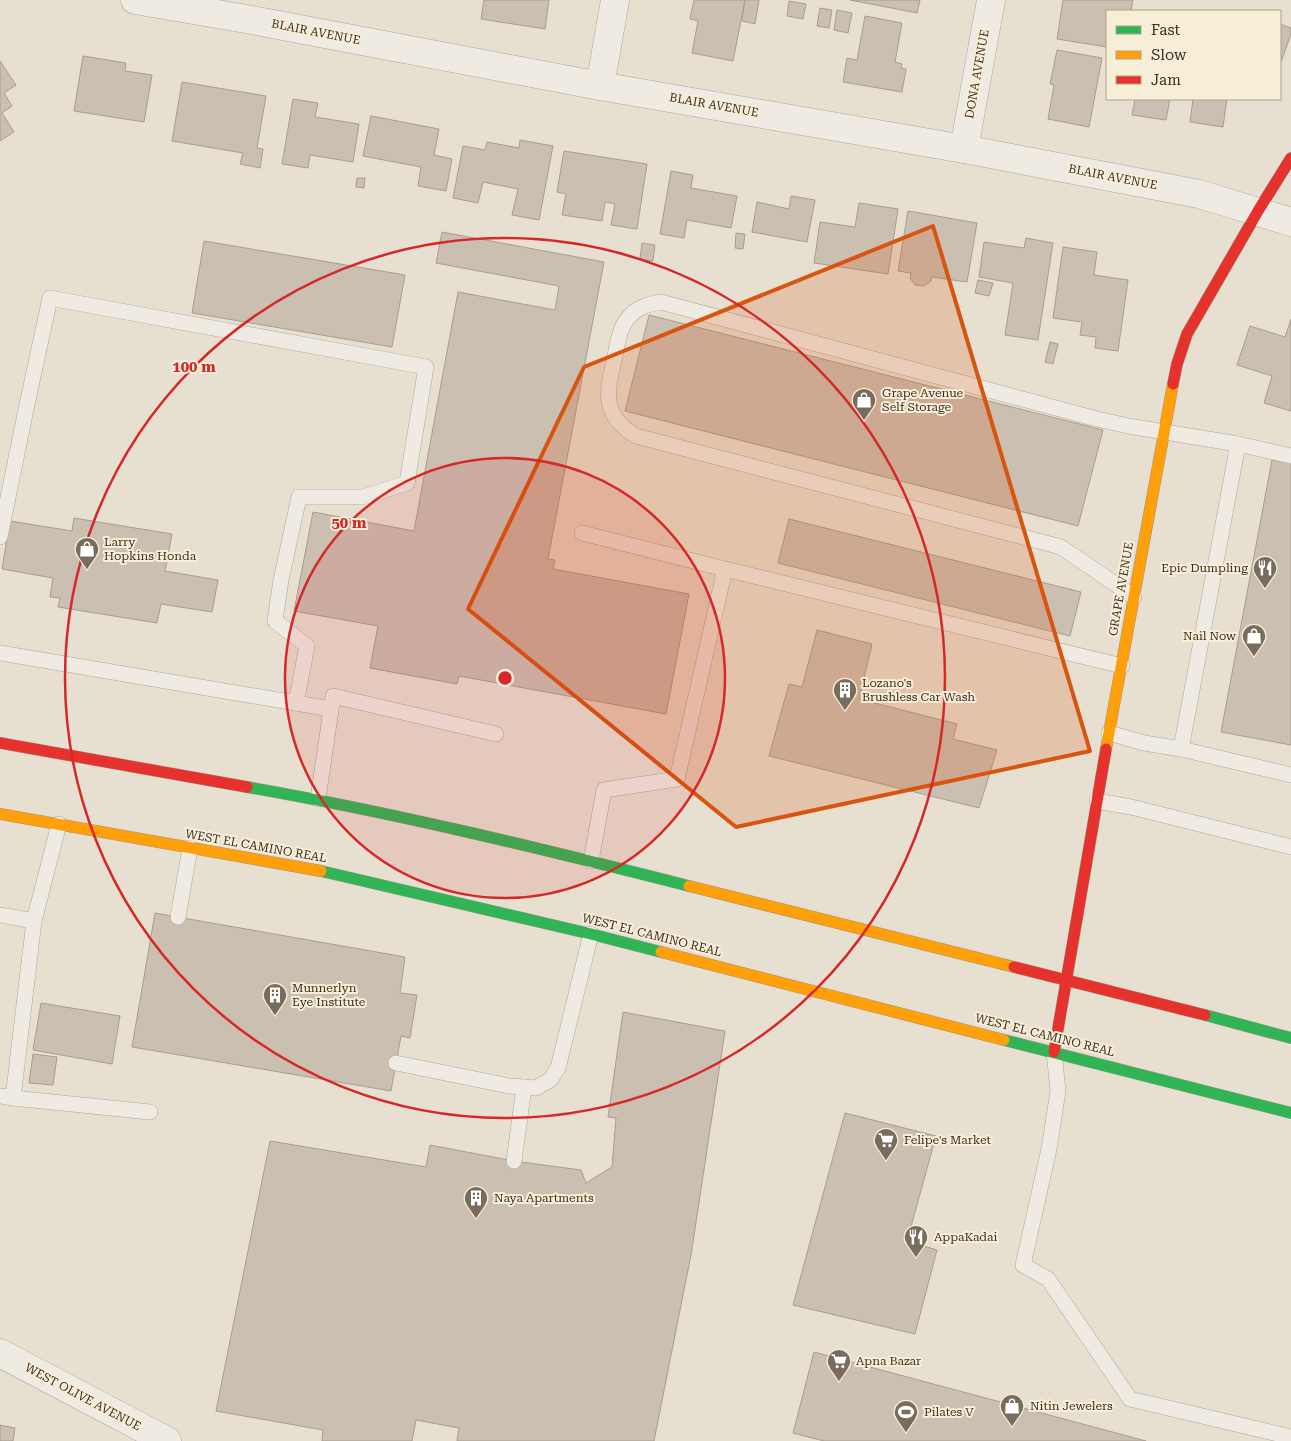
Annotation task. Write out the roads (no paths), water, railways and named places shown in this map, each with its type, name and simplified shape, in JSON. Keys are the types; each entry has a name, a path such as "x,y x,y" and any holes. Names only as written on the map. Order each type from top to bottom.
{"main road":[{"name":"GRAPE AVENUE","path":"1054,1052 1109,733 1177,364 1186,334 1291,158"},
{"path":"0,743 318,799 591,861 1291,1038"},
{"name":"WEST EL CAMINO REAL","path":"0,814 342,875 591,934 1291,1113"}],"street":[{"name":"BLAIR AVENUE","path":"135,0 254,10 600,86 964,149 1198,194 1291,222"},
{"path":"600,86 615,0"},
{"name":"DONA AVENUE","path":"964,149 991,0"},
{"name":"WEST OLIVE AVENUE","path":"0,1353 167,1441"}],"lane":[{"path":"0,537 50,298 426,367 407,483 363,497 299,497 281,580 275,621 307,646 296,703"},
{"path":"1134,597 1061,547 636,436 624,429 614,417 609,403 607,388 620,331 632,314 644,306 660,302 1093,418 1238,444 1291,456"},
{"path":"1181,749 1238,444"},
{"path":"582,533 1122,666"},
{"path":"591,861 604,790 677,779 725,569"},
{"path":"0,653 331,709"},
{"path":"318,799 333,696 496,734"},
{"path":"1109,733 1144,743 1181,749 1291,775"},
{"path":"1097,801 1131,807 1291,847"},
{"path":"58,824 34,921 6,1097 150,1112"},
{"path":"178,918 190,848"},
{"path":"0,915 34,921"},
{"path":"396,1063 509,1086 536,1088 550,1080 558,1068 591,934"},
{"path":"1054,1052 1058,1091 1049,1149 1023,1266 1048,1278 1130,1399 1291,1437"},
{"path":"514,1161 524,1087"}],"place":[{"name":"Grape Avenue Self Storage","path":"864,421"},
{"name":"Larry Hopkins Honda","path":"87,570"},
{"name":"Epic Dumpling","path":"1265,589"},
{"name":"Nail Now","path":"1254,657"},
{"name":"Lozano's Brushless Car Wash","path":"845,711"},
{"name":"Munnerlyn Eye Institute","path":"275,1016"},
{"name":"Felipe's Market","path":"886,1161"},
{"name":"Naya Apartments","path":"476,1219"},
{"name":"AppaKadai","path":"916,1258"},
{"name":"Apna Bazar","path":"839,1382"},
{"name":"Nitin Jewelers","path":"1012,1427"},
{"name":"Pilates V","path":"906,1433"}]}
